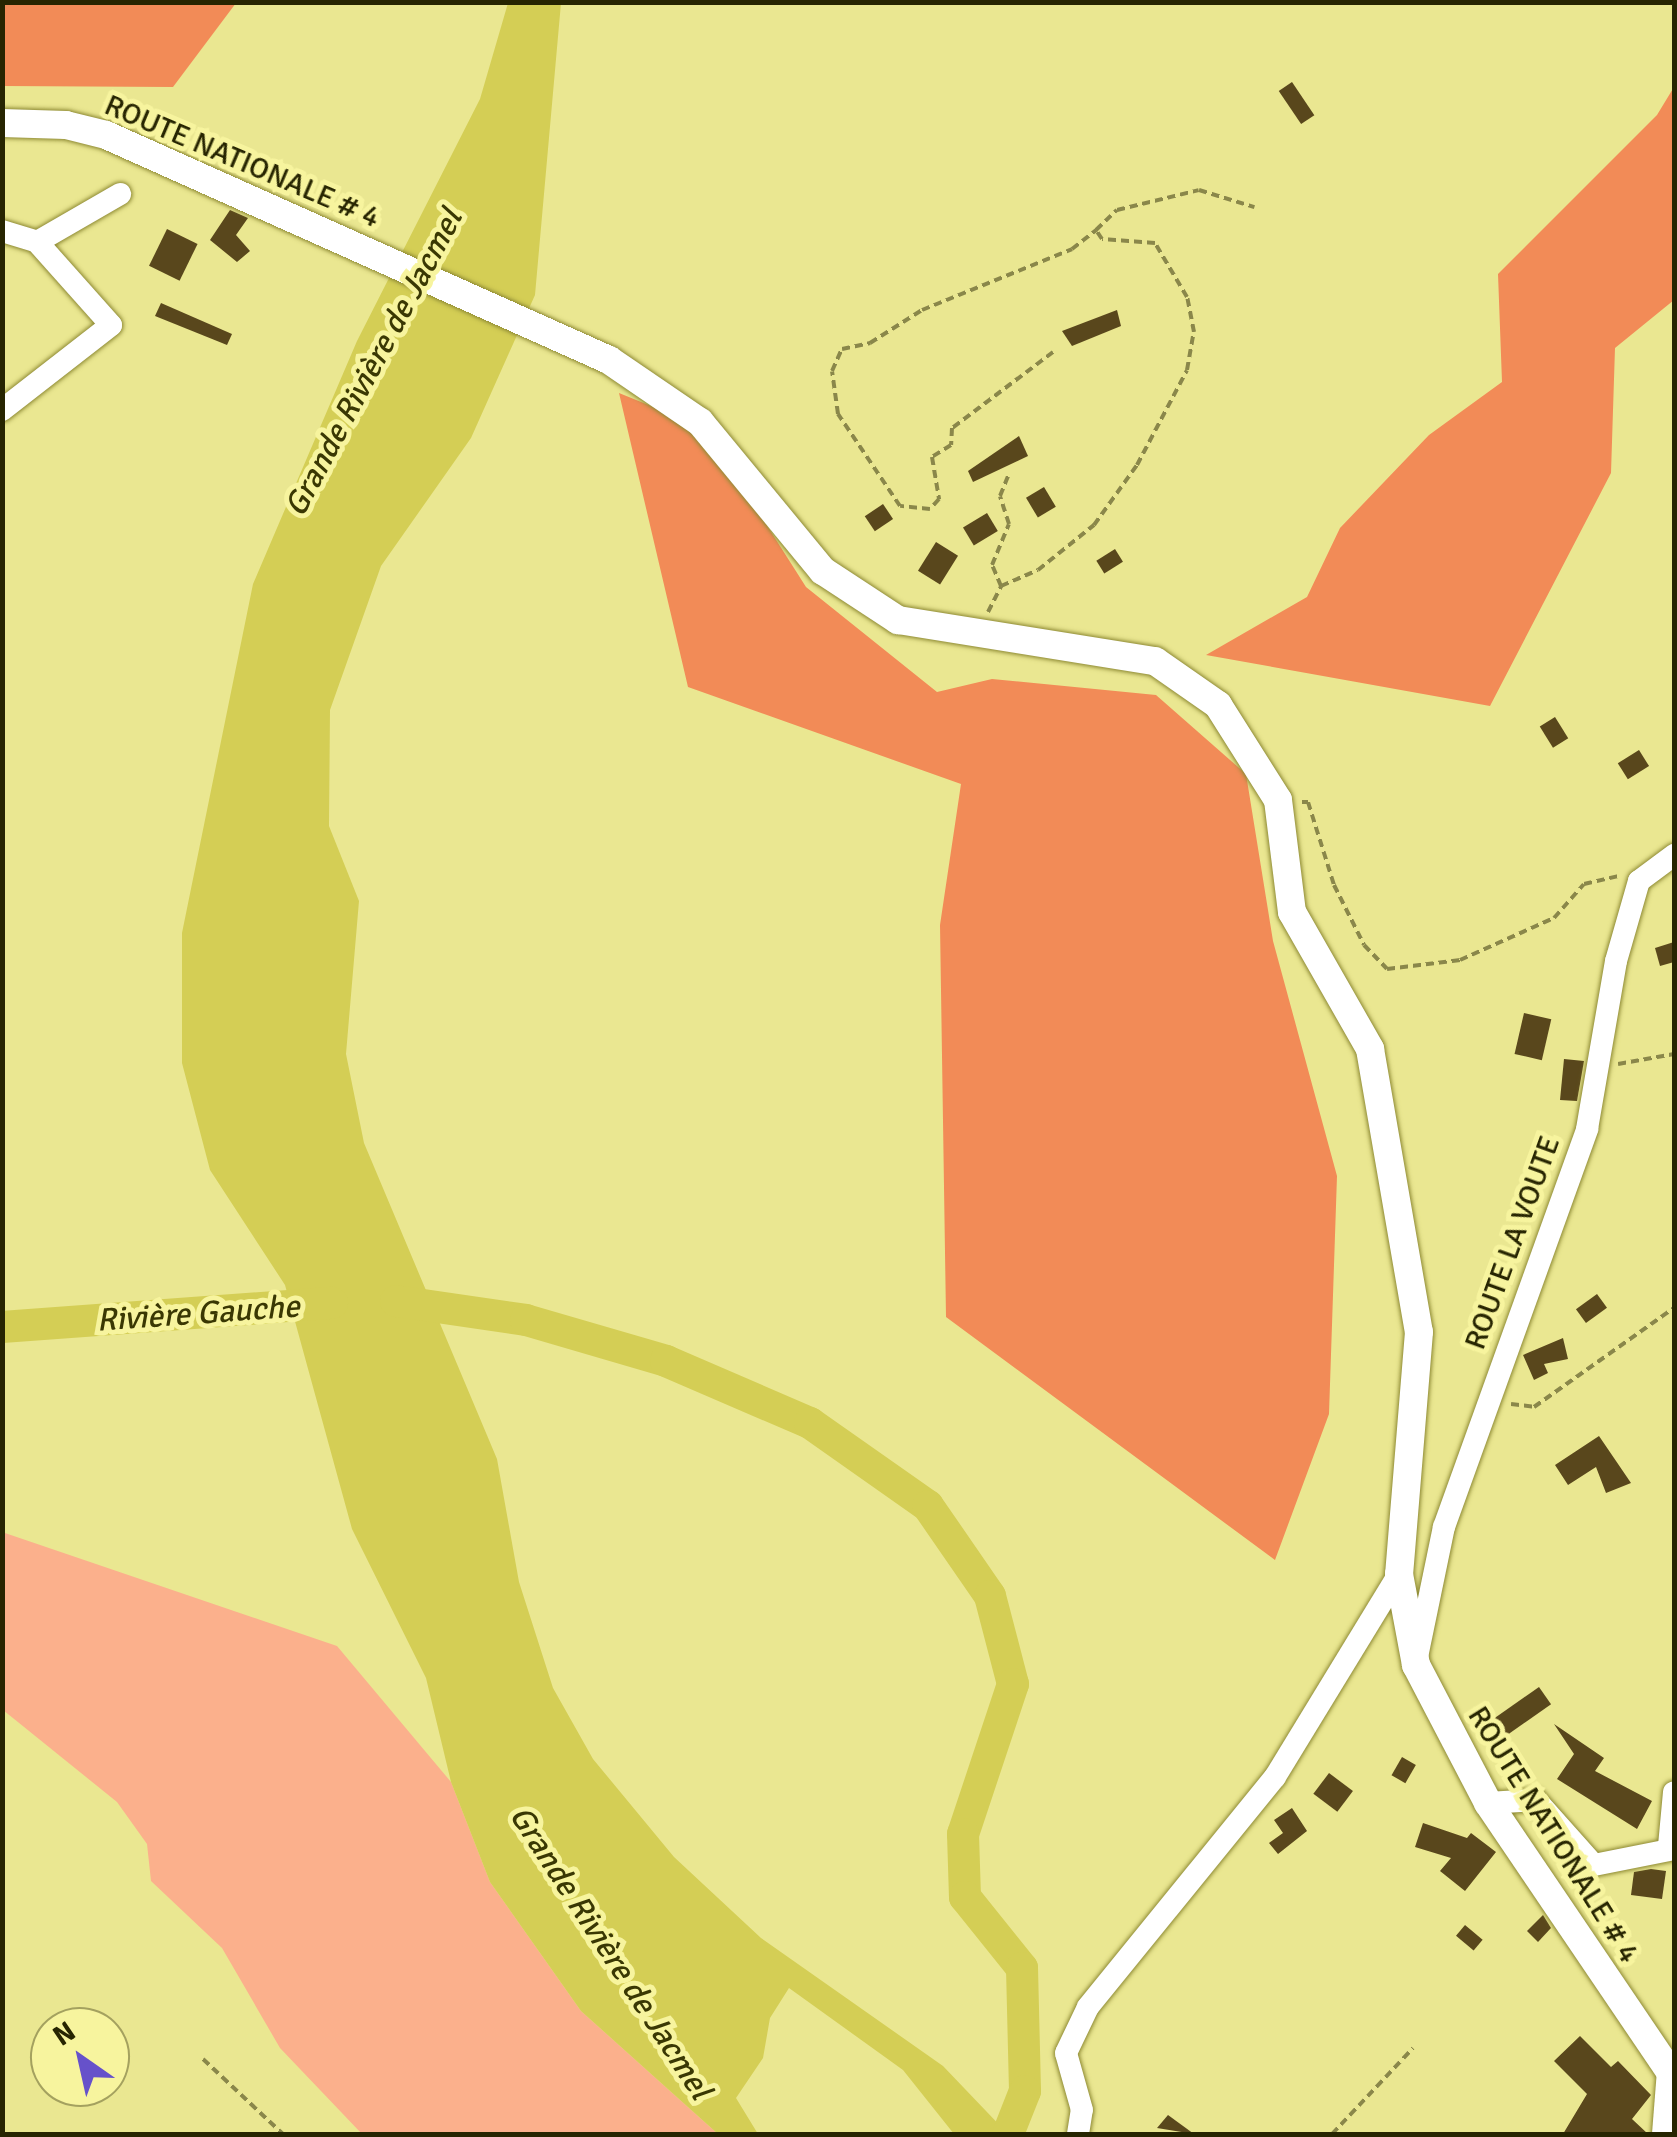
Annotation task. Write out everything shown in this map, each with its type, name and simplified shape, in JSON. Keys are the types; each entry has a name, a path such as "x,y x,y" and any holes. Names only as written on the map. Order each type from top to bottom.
{"main road":[{"name":"ROUTE NATIONALE # 4","path":"2,122 66,124 106,135 609,360 700,422 823,571 898,620 969,634 1087,646 1155,661 1218,705 1278,800 1292,912 1370,1049 1419,1332 1399,1574 1416,1665 1488,1803 1671,2074"}],"street":[{"path":"37,242 120,194"},
{"path":"2,230 37,242 111,325 2,410"},
{"path":"1639,881 1674,854"},
{"name":"ROUTE LA VOUTE","path":"1416,1665 1444,1527 1587,1129 1616,961 1639,881"},
{"path":"1078,2134 1082,2110 1066,2054 1088,2007 1274,1777 1399,1574"},
{"path":"1488,1803 1536,1800 1594,1865 1672,1847 1674,1792"},
{"path":"1663,2134 1671,2074"}],"path":[{"path":"1053,352 952,428 951,445 932,457 939,498 930,509 900,506 838,414 832,371 842,348 870,343 922,310 1072,249 1117,210 1199,190 1254,207"},
{"path":"969,634 1000,586 1038,570 1094,525 1137,465 1187,370 1194,332 1188,297 1155,244 1102,239 1096,230"},
{"path":"1000,586 992,565 1010,524 1000,496 1009,474"},
{"path":"1278,800 1308,802 1334,886 1364,945 1386,969 1475,953 1554,918 1584,884 1617,875 1639,881"},
{"path":"1598,1066 1674,1054"},
{"path":"1487,1401 1534,1407 1674,1308"},
{"path":"1332,2134 1413,2048"},
{"path":"202,2059 283,2134"}],"shaded area":[{"path":"3,2 236,3 173,87 3,86"},
{"path":"1674,87 1674,300 1615,348 1611,473 1490,706 1206,655 1307,597 1340,528 1429,435 1502,382 1498,274 1657,115"},
{"path":"619,393 705,428 806,587 937,692 992,679 1156,695 1246,774 1273,941 1337,1176 1329,1414 1275,1560 946,1317 940,925 961,784 688,687"},
{"path":"2,1532 337,1646 451,1782 490,1882 581,2011 718,2134 362,2134 280,2048 222,1948 151,1881 147,1844 117,1802 3,1710"}],"water":[{"path":"508,3 561,3 535,295 471,438 381,566 330,710 329,826 359,901 346,1054 364,1143 497,1459 519,1582 553,1688 593,1759 674,1857 761,1938 943,2066 1008,2134 954,2134 903,2070 789,1988 770,2018 763,2058 736,2098 758,2134 718,2134 581,2011 490,1882 451,1782 426,1678 352,1529 285,1285 210,1170 182,1063 182,933 253,584 357,341 480,99"}],"building":[{"path":"1292,82 1314,115 1301,124 1279,91"},
{"path":"230,210 248,218 236,235 250,251 237,262 210,240"},
{"path":"167,229 198,244 180,281 149,266"},
{"path":"161,303 232,334 227,345 155,316"},
{"path":"1117,310 1121,326 1072,346 1062,331"},
{"path":"1019,436 1028,456 973,482 968,471"},
{"path":"1044,487 1056,507 1038,518 1026,498"},
{"path":"883,504 893,519 875,531 865,516"},
{"path":"987,513 998,531 974,545 963,527"},
{"path":"936,542 958,556 940,585 918,571"},
{"path":"1115,549 1123,562 1104,573 1096,561"},
{"path":"1555,717 1568,738 1553,748 1540,727"},
{"path":"1639,750 1649,766 1628,779 1618,763"},
{"path":"1674,942 1674,962 1660,966 1655,948"},
{"path":"1524,1013 1551,1019 1542,1060 1515,1054"},
{"path":"1564,1059 1584,1061 1577,1101 1560,1100"},
{"path":"1597,1294 1607,1308 1586,1323 1576,1309"},
{"path":"1563,1338 1568,1359 1544,1364 1548,1373 1534,1380 1523,1355"},
{"path":"1599,1436 1631,1483 1606,1493 1596,1467 1568,1485 1555,1465"},
{"path":"1539,1687 1551,1704 1499,1741 1487,1724"},
{"path":"1554,1724 1604,1758 1595,1771 1652,1801 1637,1829 1557,1779 1574,1754"},
{"path":"1402,1757 1416,1765 1405,1783 1392,1775"},
{"path":"1329,1773 1353,1791 1337,1812 1313,1794"},
{"path":"1292,1808 1307,1831 1278,1854 1269,1843 1283,1833 1274,1820"},
{"path":"1423,1823 1467,1838 1471,1833 1496,1852 1465,1891 1440,1871 1451,1858 1415,1847"},
{"path":"1666,1871 1662,1899 1631,1895 1634,1872"},
{"path":"1543,1915 1551,1928 1538,1942 1527,1931"},
{"path":"1465,1925 1483,1940 1474,1951 1456,1936"},
{"path":"1580,2036 1611,2067 1618,2061 1651,2095 1632,2119 1648,2134 1563,2134 1587,2094 1554,2061"},
{"path":"1168,2115 1194,2134 1157,2128"}],"waterway":[{"name":"Grande Rivière de Jacmel","path":"396,1301 526,1320 666,1361 810,1423 928,1506 990,1596 1013,1684 963,1834 965,1897 1022,1968 1025,2091 1008,2134"},
{"name":"Rivière Gauche","path":"2,1327 332,1303"}]}
